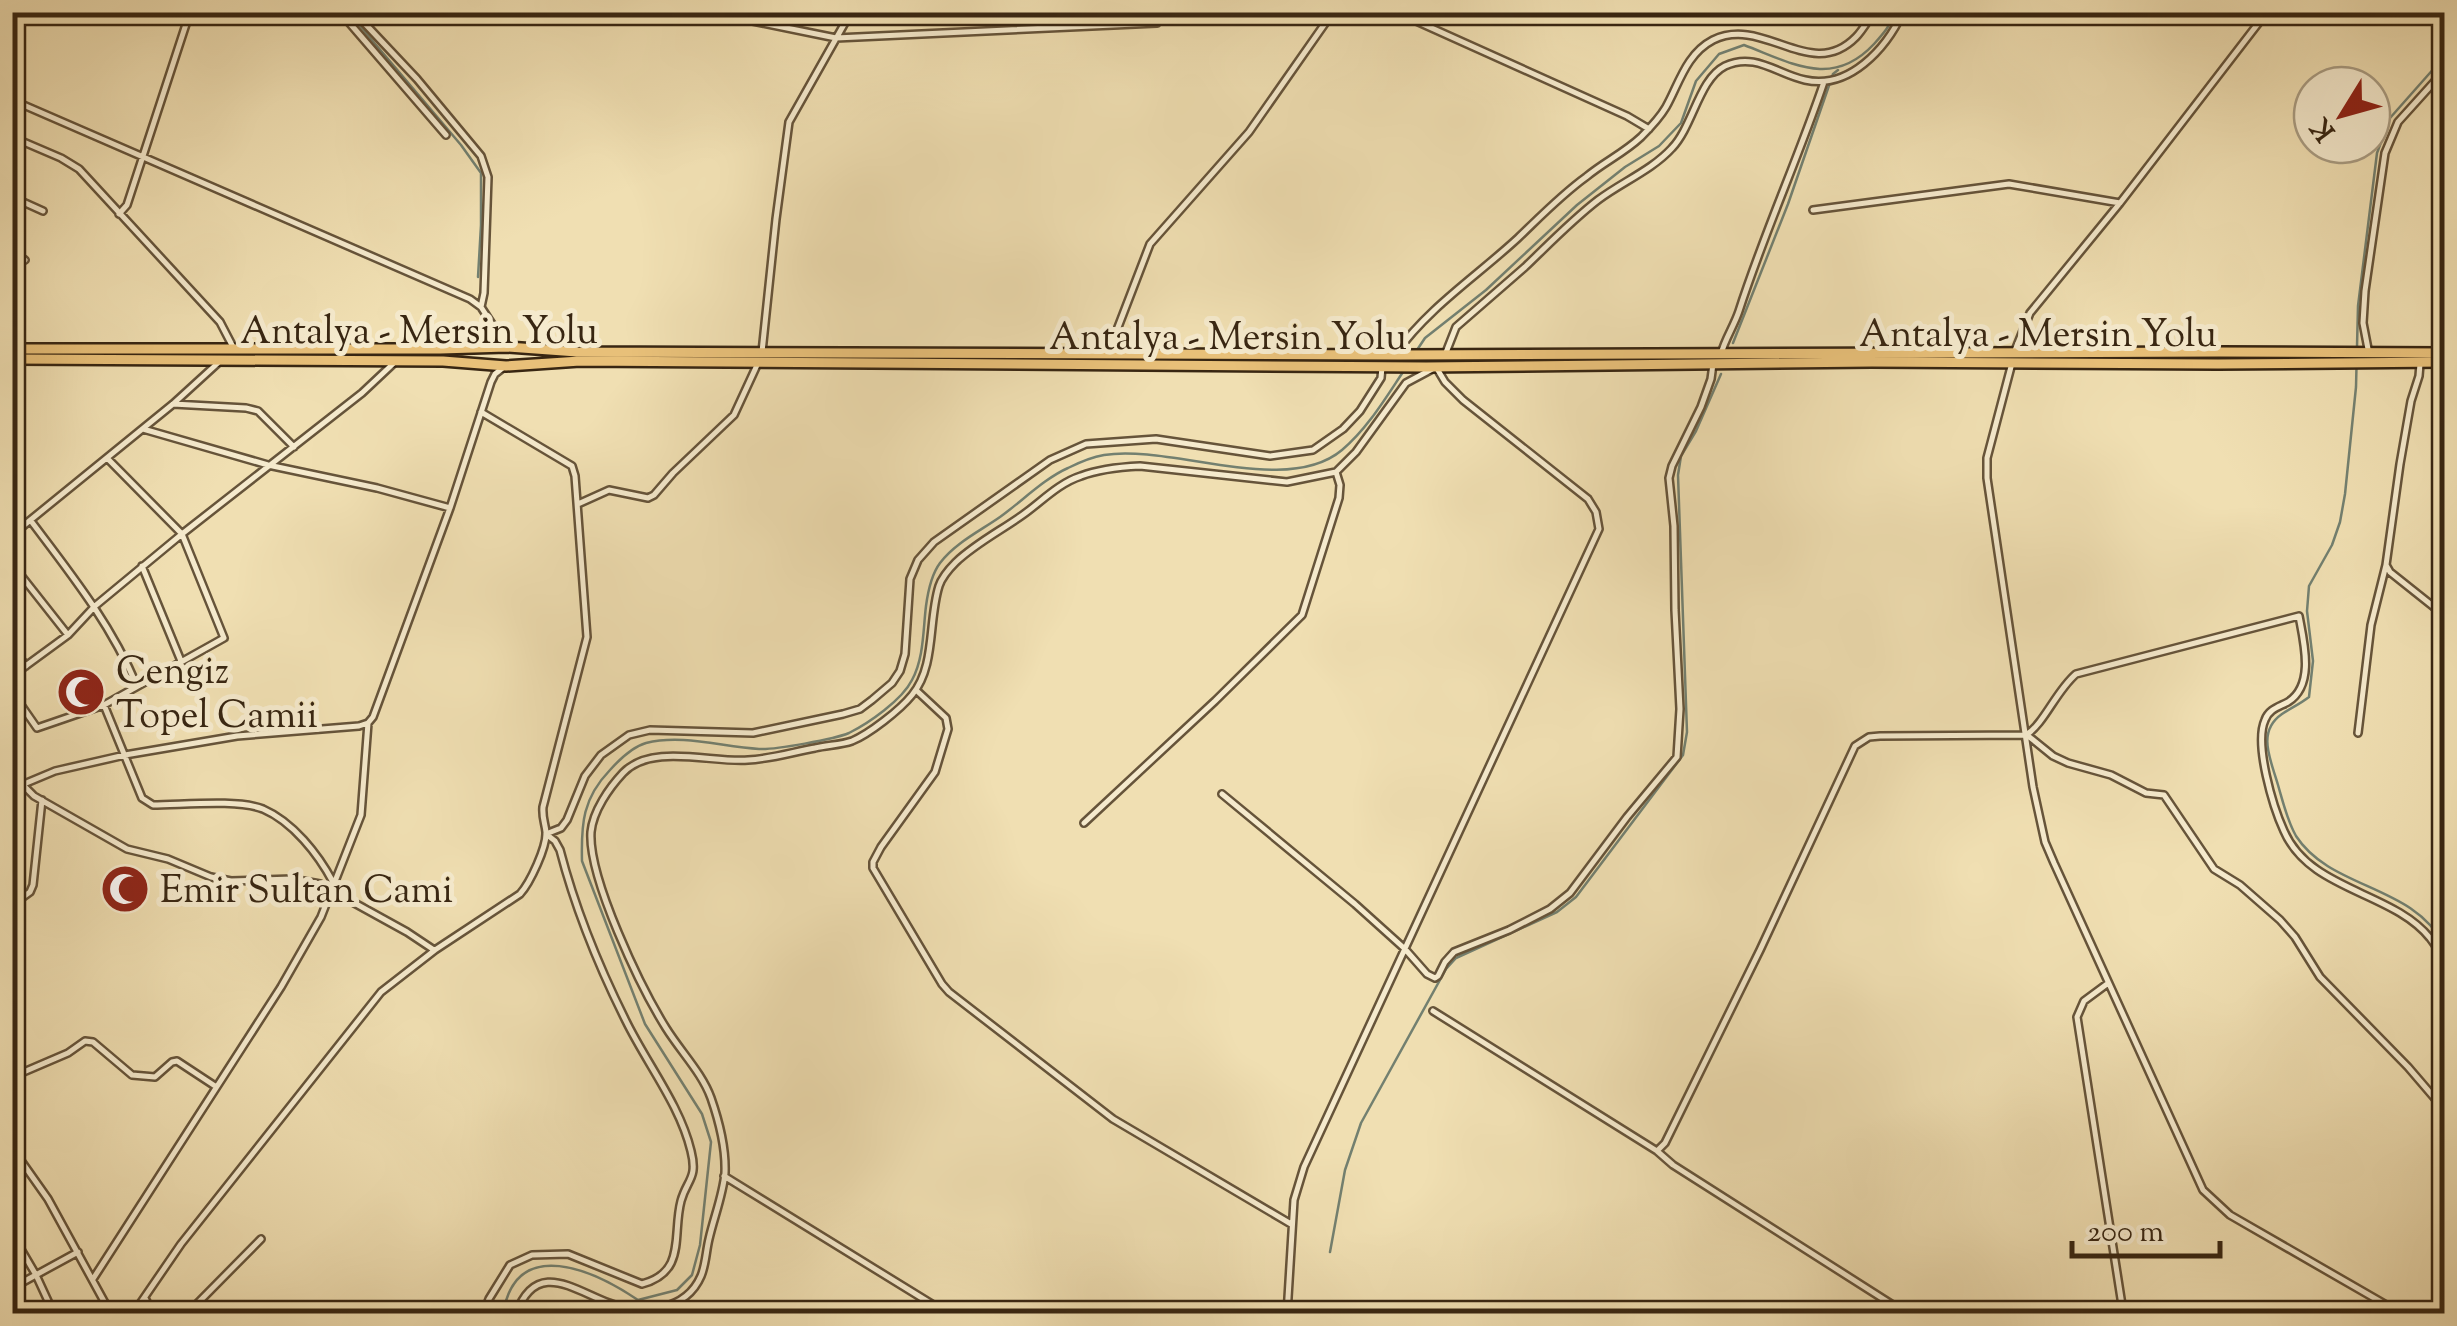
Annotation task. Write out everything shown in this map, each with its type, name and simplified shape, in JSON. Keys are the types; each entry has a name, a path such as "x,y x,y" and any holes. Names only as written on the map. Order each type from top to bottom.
{"highway":[{"name":"Antalya - Mersin Yolu","path":"12,349 507,346 577,352 1382,367 2013,358"},
{"path":"506,366 510,356 507,346"},
{"path":"489,365 486,355 491,347"},
{"name":"Antalya - Mersin Yolu","path":"12,359 396,361 506,366 760,356 1721,354 2344,358 2444,354"},
{"name":"Antalya - Mersin Yolu","path":"2366,356 2444,362"}],"street":[{"path":"119,214 127,205 190,12"},
{"path":"340,12 446,135"},
{"path":"354,12 466,137 487,168 481,307"},
{"path":"708,12 836,38 1157,23 1166,12"},
{"path":"578,504 609,490 648,498 654,495 734,415 760,356 787,132 793,114 851,12"},
{"path":"1111,354 1150,244 1249,132 1332,12"},
{"path":"1396,12 1649,129"},
{"path":"1396,355 1403,342 1462,284 1589,174 1649,129 1666,106 1679,76 1701,48 1715,39 1739,33 1762,36 1812,55 1826,54 1856,37 1874,12"},
{"path":"1445,355 1456,327 1596,201 1672,148 1718,70 1749,60 1802,80 1824,82 1854,72 1882,48 1903,12"},
{"path":"2267,12 2030,313 2013,358 1986,458 1986,478 2045,842 2203,1190 2230,1215 2402,1314"},
{"path":"2366,356 2365,291 2385,153 2398,122 2444,71"},
{"path":"1721,354 1824,82"},
{"path":"12,100 460,294 481,307 507,346"},
{"path":"12,136 80,170 220,322 234,350"},
{"path":"1813,210 2009,184 2120,203"},
{"path":"12,196 42,211"},
{"path":"12,251 25,260"},
{"path":"491,347 494,326"},
{"path":"12,535 174,404 221,360"},
{"path":"12,676 68,636 95,606 142,566 362,393 396,361"},
{"path":"2358,732 2371,625 2386,565 2420,362"},
{"path":"1222,794 1405,948 1434,978 1454,952 1550,909 1579,882 1677,757 1680,709 1670,478 1701,407 1713,364"},
{"path":"489,365 491,382"},
{"path":"93,1279 281,987 321,917 360,815 368,724 450,508 494,374 506,366"},
{"path":"546,834 561,828 580,785 601,755 629,735 650,730 753,733 860,709 892,682 900,670 906,654 910,578 918,560 934,542 1050,460 1086,444 1156,439 1270,456 1313,450 1360,411 1381,378 1382,367"},
{"path":"516,1314 523,1296 542,1282 567,1284 620,1307 651,1311 678,1302 703,1272 724,1176 721,1135 705,1083 651,1004 603,890 592,852 591,829 596,813 625,770 640,762 676,756 748,760 853,740 905,703 916,690 926,670 934,607 945,574 968,551 1062,485 1079,476 1140,466 1287,482 1336,472 1356,452 1406,382 1431,367 1463,400 1588,500 1596,512 1598,529 1304,1166 1294,1200 1286,1314"},
{"path":"174,404 258,411 294,446"},
{"path":"133,1314 181,1244 381,992 435,950 520,894 544,847 543,807 587,637 575,476 572,466 481,412"},
{"path":"144,429 268,466 344,480 450,508"},
{"path":"12,692 37,728 104,705 224,638 182,534 108,459"},
{"path":"1084,823 1302,615 1339,498 1336,472"},
{"path":"31,521 95,606 137,686"},
{"path":"12,564 68,636"},
{"path":"2386,565 2444,615"},
{"path":"142,566 180,661"},
{"path":"1657,1151 1665,1143 1760,950 1856,746 1869,737 1880,736 2026,735 2035,729 2076,674 2299,616 2303,686 2266,717 2260,742 2284,833 2322,873 2416,924 2438,949 2444,974"},
{"path":"12,647 26,666"},
{"path":"916,690 946,718 948,728 936,772 873,862 942,984 1112,1118 1292,1224"},
{"path":"104,705 146,803 262,808 303,839 326,868 332,887"},
{"path":"12,789 55,770 125,756 237,736 368,724"},
{"path":"2026,735 2052,756 2068,763 2111,775 2146,793 2164,795 2214,868 2280,920 2320,977 2444,1109"},
{"path":"12,769 22,784 42,800 127,849 230,881 292,879 332,887 435,950"},
{"path":"12,905 33,886 42,800"},
{"path":"483,1314 510,1266 532,1255 568,1254 642,1284 658,1277 675,1254 682,1198 694,1172 683,1128 625,1020 578,913 560,850 546,834"},
{"path":"2107,984 2084,1001 2077,1016 2122,1306 2120,1314"},
{"path":"1432,1011 1907,1314"},
{"path":"12,1078 84,1041 93,1042 132,1075 155,1077 177,1061 215,1087"},
{"path":"12,1148 48,1199 111,1314"},
{"path":"724,1176 948,1314"},
{"path":"12,1234 54,1314"},
{"path":"186,1314 262,1239"},
{"path":"12,1288 78,1252"},
{"path":"145,1298 153,1314"}],"waterway":[{"path":"348,12 481,173 478,277"},
{"path":"1415,353 1425,338 1486,290 1577,205 1659,146 1681,123 1696,81 1719,54 1744,45 1811,68 1843,66 1874,44 1896,12"},
{"path":"2444,57 2390,118 2377,153 2358,306 2356,387 2345,494 2332,545 2309,586 2307,611 2313,661 2309,697 2274,721 2267,738 2288,817 2296,836 2311,854 2413,910 2444,945"},
{"path":"1733,343 1788,204 1833,74 1838,70"},
{"path":"503,1314 511,1289 524,1274 540,1267 580,1271 638,1300 677,1290 692,1275 700,1245 711,1142 702,1114 645,1024 582,861 583,823 589,801 614,766 636,748 660,741 688,740 767,749 849,733 884,710 912,680 921,653 929,589 940,563 960,543 1059,472 1104,455 1131,454 1260,469 1291,469 1318,463 1342,450 1360,433 1403,372"},
{"path":"1330,1252 1345,1170 1361,1123 1446,969 1456,958 1557,912 1576,897 1683,755 1687,732 1678,475 1681,456 1721,374"}],"place":[{"name":"Cengiz Topel Camii","path":"81,692"},
{"name":"Emir Sultan Cami","path":"125,889"}]}
